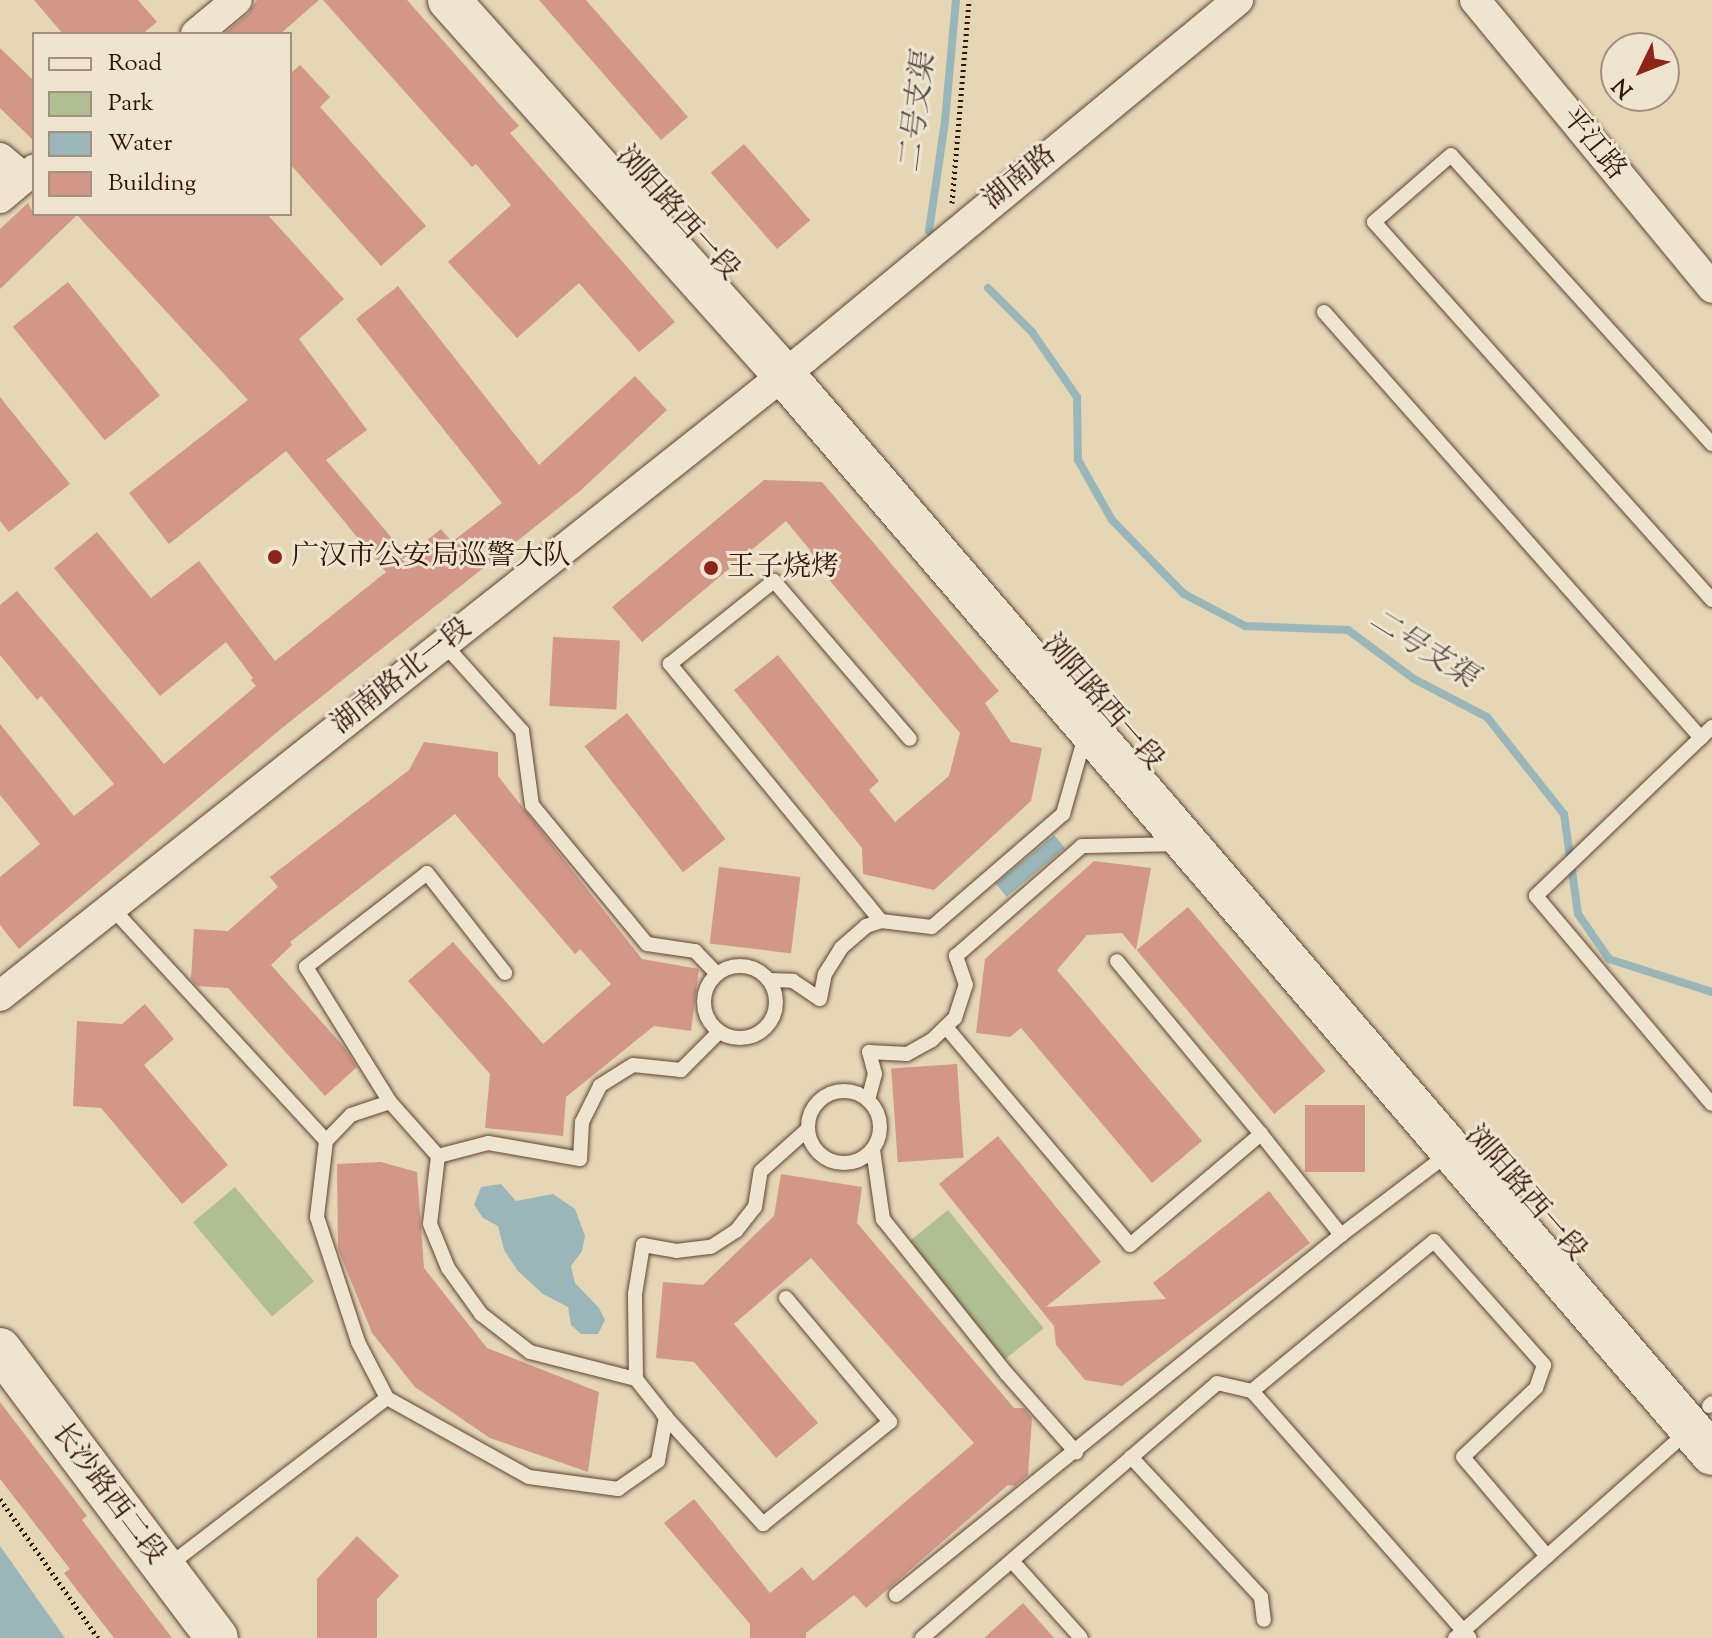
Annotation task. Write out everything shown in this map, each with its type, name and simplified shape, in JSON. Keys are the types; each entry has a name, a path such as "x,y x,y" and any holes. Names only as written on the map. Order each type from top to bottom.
{"street":[{"path":"198,32 237,0"},
{"path":"449,0 794,366 1088,728 1451,1151 1707,1420"},
{"name":"浏阳路西一段","path":"487,0 794,366 1707,1420"},
{"name":"湖南路","path":"794,366 1238,0"},
{"name":"平江路","path":"1475,0 1712,288"},
{"path":"0,158 29,174 0,198"},
{"name":"湖南路北一段","path":"0,996 794,366"},
{"name":"长沙路西二段","path":"0,1349 217,1638"}],"lane":[{"path":"1712,444 1451,155 1374,222 1712,600"},
{"path":"1324,312 1706,732 1536,896 1712,1104"},
{"path":"881,921 670,664 774,581 910,739"},
{"path":"444,644 522,731 532,805 647,944 695,951 717,974"},
{"path":"769,980 793,981 820,999 825,974 841,948 866,926 881,921 932,927 1063,814 1088,728"},
{"path":"868,1100 875,1074 869,1052 907,1054 946,1027 955,1018 966,985 956,956 1082,846 1187,844"},
{"path":"505,973 427,873 306,967 390,1102 438,1156 430,1224 448,1268 481,1314 530,1352 636,1379 666,1417 763,1524 890,1422 786,1298"},
{"path":"112,908 326,1141"},
{"path":"1117,961 1341,1235"},
{"path":"738,966 760,972 769,980 776,1002 769,1025 748,1038 735,1038 719,1032 707,1017 705,993 717,974 738,966"},
{"path":"946,1027 1130,1245 1261,1134"},
{"path":"438,1156 488,1143 580,1159 582,1122 600,1086 633,1065 681,1070 719,1032"},
{"path":"636,1379 635,1294 643,1245 676,1251 711,1247 736,1231 755,1207 761,1171 808,1129 814,1107 831,1093 854,1092 868,1100 878,1115 880,1127 873,1150 883,1219 1006,1373 1076,1452"},
{"path":"390,1102 351,1115 326,1141 317,1217 358,1342 387,1398 529,1477 618,1489 658,1461 666,1417"},
{"path":"808,1129 818,1152 827,1159 852,1162 873,1150"},
{"path":"896,1595 1341,1235 1451,1151"},
{"path":"1252,1391 1434,1241 1544,1365 1536,1388 1463,1457 1547,1556"},
{"path":"922,1638 1217,1383 1252,1391 1463,1635 1547,1556 1707,1420"},
{"path":"165,1569 387,1398"},
{"path":"1131,1457 1261,1597 1264,1620"},
{"path":"1012,1561 1081,1638"}],"path":[{"path":"949,236 969,0"},
{"path":"0,1499 98,1638"}],"green space":[{"path":"235,1187 314,1281 272,1317 193,1222"},
{"path":"948,1210 1044,1328 1005,1360 909,1241"}],"water":[{"path":"1054,835 1065,848 1007,897 996,884"},
{"path":"501,1184 516,1201 553,1194 575,1209 585,1236 582,1251 571,1266 575,1283 599,1308 605,1320 598,1334 581,1334 571,1325 568,1307 543,1294 518,1271 504,1250 498,1226 483,1218 474,1205 481,1187"},
{"path":"0,1546 65,1638 0,1638"}],"building":[{"path":"34,0 138,0 157,22 144,32 61,32"},
{"path":"257,0 319,0 282,32 226,32 248,14"},
{"path":"323,0 407,0 519,126 510,133 675,322 639,352 579,283 517,338 448,262 511,205 476,164 472,167"},
{"path":"539,0 586,0 688,117 661,140"},
{"path":"0,48 32,79 32,139 0,108"},
{"path":"300,65 330,97 320,107 426,226 381,266 292,166 292,72"},
{"path":"744,144 810,220 777,249 711,173"},
{"path":"28,203 32,216 76,216 0,289 0,229"},
{"path":"78,216 269,216 344,299 299,339 367,430 326,460 407,556 441,529 452,542 502,503 356,319 398,286 539,465 635,376 667,410 580,491 282,728 19,949 0,925 0,877 40,844 0,795 0,724 74,816 114,784 41,696 37,700 0,655 0,605 17,591 164,764 256,686 251,680 253,678 226,642 160,696 54,568 97,532 151,598 199,561 275,661 386,572 286,451 169,544 129,493 248,400"},
{"path":"68,282 160,395 105,440 13,327"},
{"path":"0,397 70,484 9,532 0,521"},
{"path":"764,480 822,482 999,691 985,703 1011,742 1042,748 1031,801 934,890 863,874 862,848 734,690 778,655 879,781 869,790 895,822 949,776 960,733 807,554 811,551 786,521 642,642 612,607"},
{"path":"553,637 620,641 616,709 549,706"},
{"path":"627,713 726,839 683,872 584,746"},
{"path":"424,742 498,752 498,776 642,959 699,969 691,1031 654,1026 566,1097 563,1136 485,1128 490,1074 408,981 453,942 543,1044 611,984 580,949 575,954 455,814 290,942 292,945 271,965 344,1047 357,1067 325,1096 228,988 197,986 191,979 194,929 228,931 278,887 270,877 409,770"},
{"path":"1094,861 1151,868 1136,950 1122,933 1087,935 1057,970 1202,1141 1152,1183 1021,1028 1010,1037 976,1033 985,959"},
{"path":"719,867 800,877 791,953 710,943"},
{"path":"1188,907 1326,1071 1274,1114 1137,950"},
{"path":"145,1004 174,1039 144,1065 228,1165 182,1204 101,1108 73,1106 77,1021 122,1024"},
{"path":"957,1064 964,1158 898,1162 891,1069"},
{"path":"1305,1105 1365,1105 1365,1172 1305,1172"},
{"path":"998,1136 1101,1262 1046,1307 1166,1299 1153,1283 1269,1191 1310,1243 1122,1386 1085,1380 1056,1345 1054,1326 939,1184"},
{"path":"381,1162 417,1172 424,1268 487,1348 599,1392 588,1472 490,1438 415,1387 372,1333 338,1249 337,1164"},
{"path":"781,1174 862,1187 857,1223 1014,1408 1024,1408 1032,1418 1028,1475 1015,1486 1008,1485 866,1608 854,1595 806,1633 806,1638 750,1638 750,1624 664,1523 694,1499 770,1593 802,1567 813,1581 974,1443 811,1258 734,1324 818,1423 776,1458 694,1362 656,1358 663,1282 703,1285 774,1216"},
{"path":"0,1402 87,1516 82,1520 172,1638 114,1638 64,1573 70,1569 0,1479"},
{"path":"357,1536 399,1576 377,1599 377,1638 317,1638 317,1579"},
{"path":"1023,1603 1054,1638 984,1638"}],"waterway":[{"name":"二号支渠","path":"929,231 945,121 956,0"},
{"name":"二号支渠","path":"988,288 1032,332 1077,397 1078,460 1112,520 1184,594 1245,626 1348,630 1414,679 1487,717 1564,814 1578,914 1609,959 1712,992"}],"place":[{"name":"广汉市公安局巡警大队","path":"275,557"},
{"name":"王子烧烤","path":"711,568"}]}
